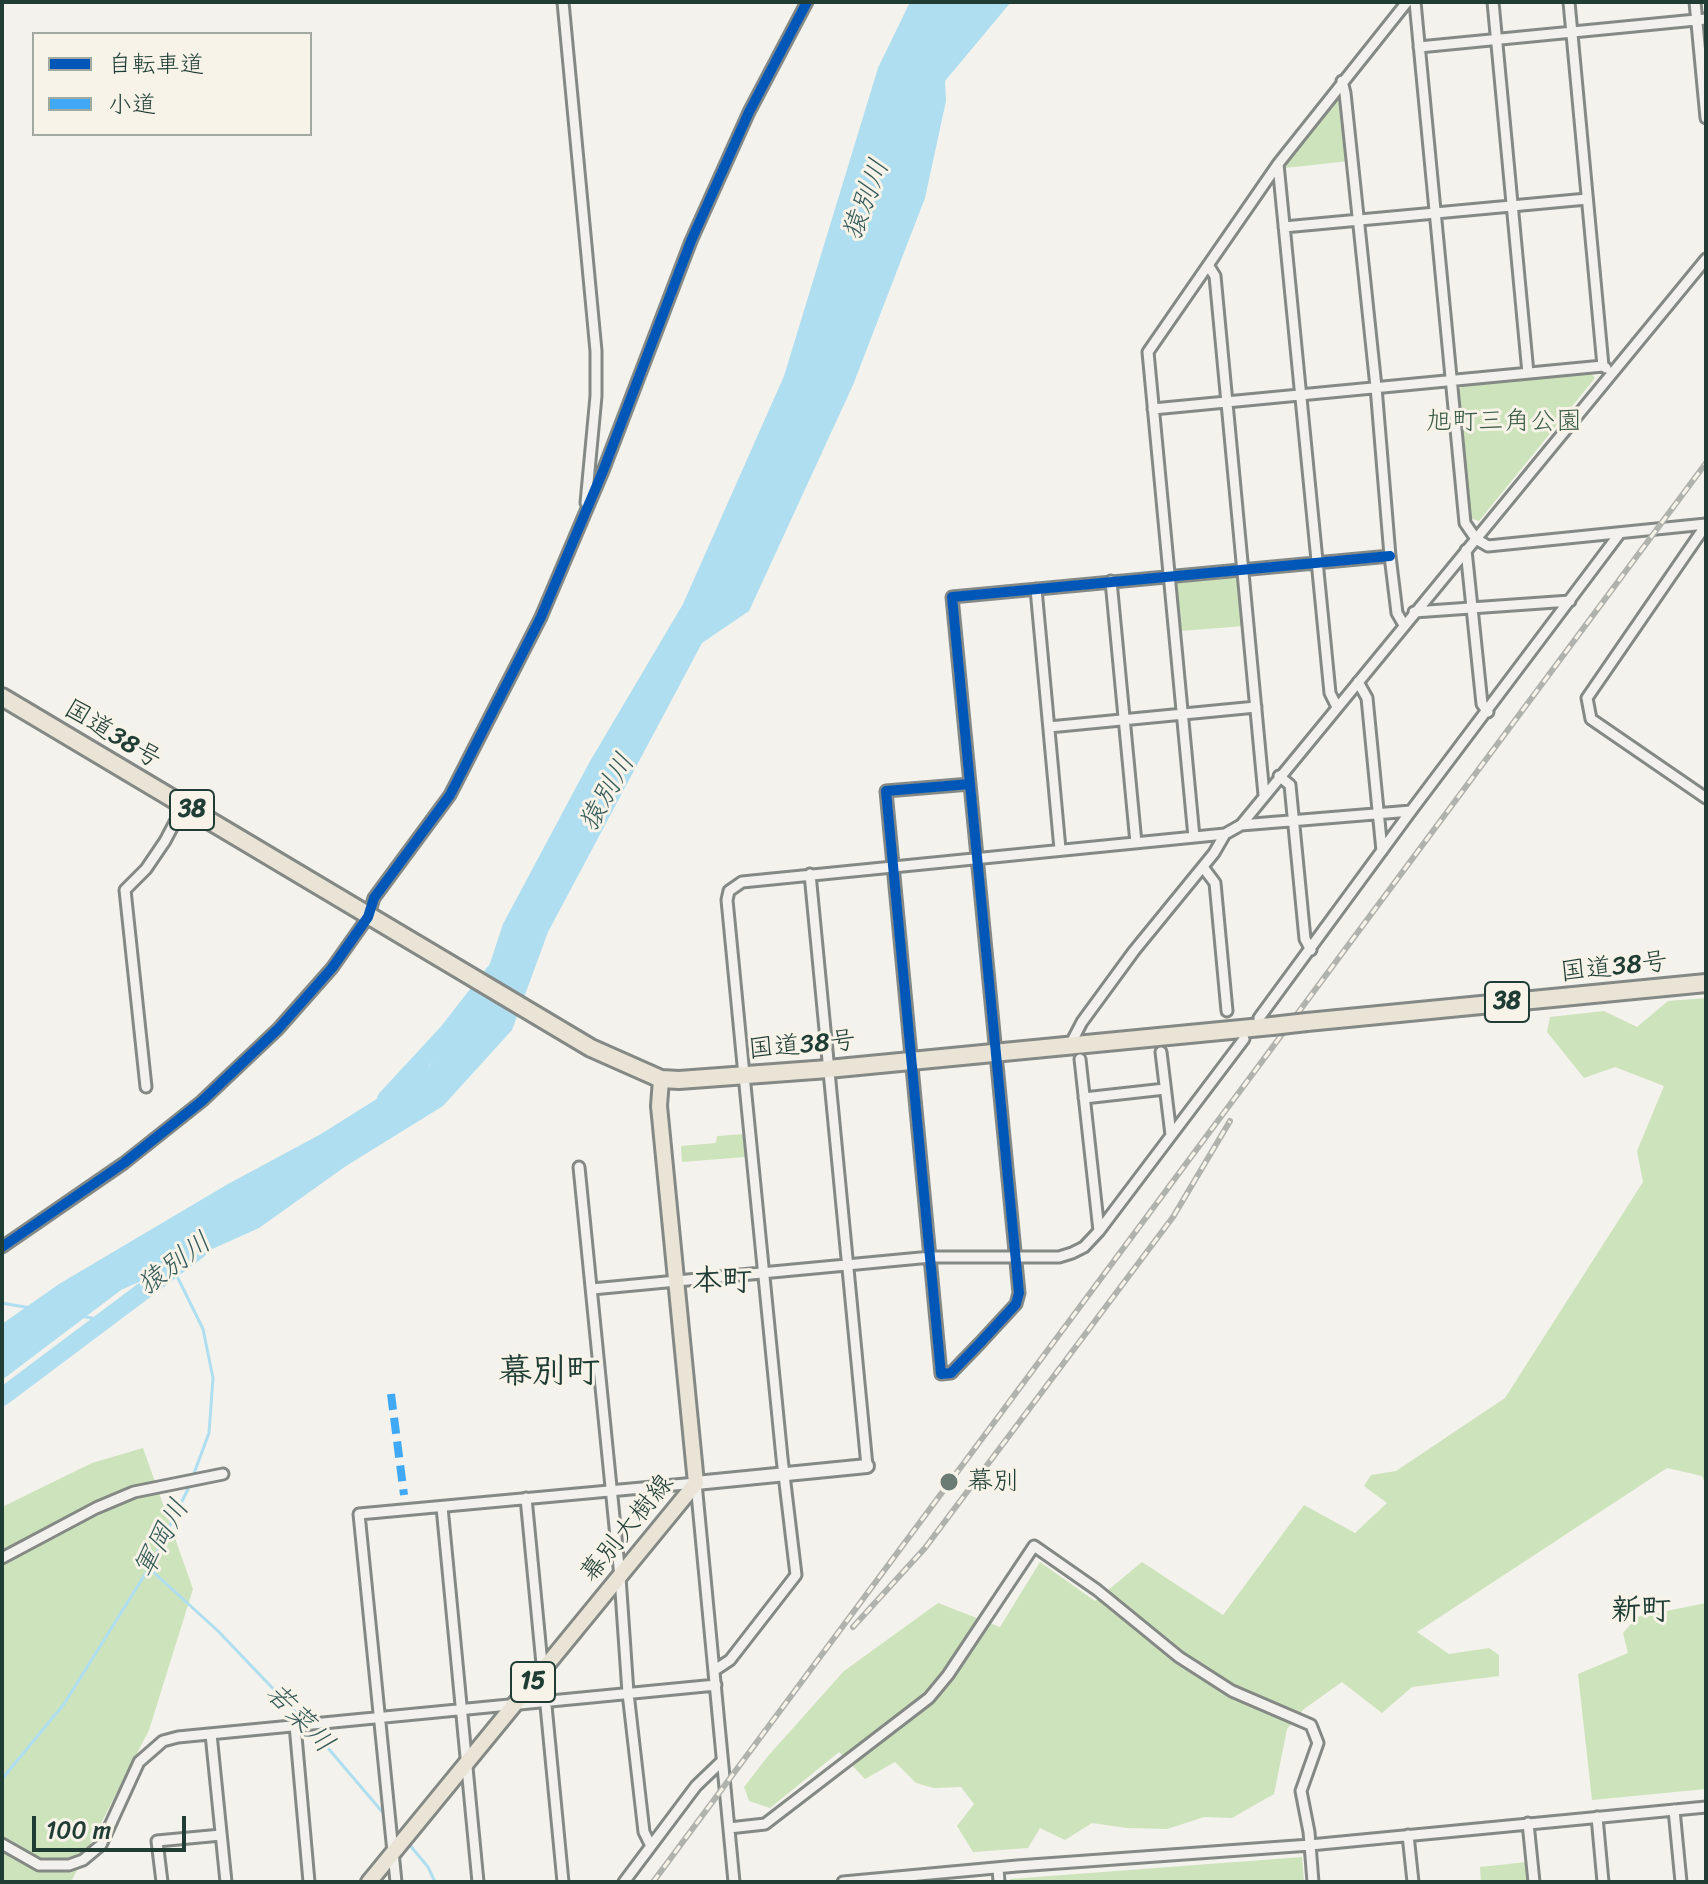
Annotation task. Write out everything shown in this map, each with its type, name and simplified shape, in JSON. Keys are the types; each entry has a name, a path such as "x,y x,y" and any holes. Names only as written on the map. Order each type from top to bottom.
{"highway":[{"name":"国道38号","path":"2,697 591,1048 661,1079 828,1069 996,1053 1075,1052 1266,1022 1307,1022 1706,983"}],"main road":[{"name":"幕別大樹線","path":"369,1882 696,1483 659,1106 661,1079"},
{"path":"696,1483 867,1466"}],"street":[{"path":"563,2 596,351 596,396 585,511"},
{"path":"2,1247 124,1163 202,1101 278,1029 374,920 374,898 450,795 541,617 609,456 702,215 749,112 807,2"},
{"path":"1194,837 1148,352 1278,164 1407,2"},
{"path":"1415,2 1465,523 1476,539 1488,546 1706,525"},
{"path":"1493,2 1528,373"},
{"path":"1569,2 1603,366"},
{"path":"1695,2 1701,19 1706,118"},
{"path":"1419,47 1701,19"},
{"path":"1342,81 1376,387 1390,556 1397,613 1404,625"},
{"path":"1278,164 1330,693 1337,707"},
{"path":"1284,227 1587,199"},
{"path":"715,1670 730,1660 796,1575 763,1272 727,900 729,891 742,882 1225,834 1241,825 1706,259"},
{"path":"1208,265 1215,276 1264,795"},
{"path":"1153,409 1603,366 1613,373"},
{"path":"1706,525 1587,698 1591,719 1706,798"},
{"path":"1266,1022 1311,950 1382,851 1620,533"},
{"path":"1466,550 1482,704 1488,712"},
{"path":"970,784 886,791 941,1374 951,1373 1016,1304 1019,1293 952,597 1390,556"},
{"path":"1111,581 1136,843"},
{"path":"1036,589 1060,849"},
{"path":"1414,612 1570,601"},
{"path":"1358,682 1367,698 1382,851"},
{"path":"1049,727 1256,707"},
{"path":"1279,776 1290,785 1305,939 1311,950"},
{"path":"146,1087 125,890 159,850 184,805"},
{"path":"1241,825 1411,811"},
{"path":"1099,1231 1084,1098 1075,1052 1082,1022 1134,951 1203,867 1225,834"},
{"path":"1203,867 1215,883 1227,1011"},
{"path":"810,874 867,1466"},
{"path":"592,1289 931,1257 1059,1257 1072,1253 1084,1247 1099,1231 1244,1039"},
{"path":"1161,1052 1171,1135"},
{"path":"1084,1098 1165,1089"},
{"path":"579,1167 620,1577 628,1693 644,1832 651,1846"},
{"path":"2,1558 86,1513 134,1492 223,1474"},
{"path":"396,1882 359,1514 696,1483 734,1882"},
{"path":"526,1498 563,1882"},
{"path":"442,1507 478,1882"},
{"path":"729,1828 765,1824 929,1698 948,1675 1034,1546 1097,1590 1179,1657 1232,1691 1311,1725 1318,1743 1301,1791 1313,1882"},
{"path":"2,1844 39,1865 69,1865 83,1860 101,1845 139,1762 163,1741 178,1737 716,1685"},
{"path":"295,1725 309,1882"},
{"path":"211,1734 226,1882"},
{"path":"624,1882 696,1786 722,1761"},
{"path":"843,1882 940,1877 998,1868 1310,1845 1706,1807"},
{"path":"1674,1810 1681,1882"},
{"path":"1597,1817 1603,1882"},
{"path":"1528,1823 1534,1882"},
{"path":"162,1882 157,1841 221,1835"},
{"path":"1408,1835 1413,1882"},
{"path":"998,1868 999,1882"}],"green space":[{"path":"1333,97 1343,100 1349,161 1285,168 1285,161"},
{"name":"旭町三角公園","path":"1589,371 1595,378 1479,521 1469,518 1458,391 1466,383"},
{"path":"1239,574 1244,626 1181,631 1176,580"},
{"path":"1706,998 1706,1486 1702,1476 1667,1468 1417,1632 1449,1654 1489,1648 1499,1655 1499,1676 1412,1687 1382,1713 1342,1682 1304,1709 1287,1729 1274,1794 1232,1818 1204,1817 1167,1829 1092,1823 1065,1840 1040,1828 1028,1848 973,1852 957,1826 974,1804 961,1787 934,1788 916,1783 895,1762 865,1779 839,1752 770,1808 749,1801 744,1787 844,1671 938,1603 1000,1627 1040,1562 1095,1601 1142,1562 1223,1615 1304,1505 1355,1533 1387,1503 1364,1486 1371,1475 1396,1471 1505,1398 1643,1182 1637,1151 1664,1086 1615,1067 1584,1078 1547,1032 1550,1017 1604,1011 1637,1027 1668,1001"},
{"path":"744,1134 745,1157 682,1162 681,1146 716,1143 717,1136"},
{"path":"143,1448 193,1589 149,1730 71,1882 2,1882 2,1507 92,1463"},
{"path":"1706,1603 1706,1789 1592,1800 1578,1674 1628,1653 1623,1633 1637,1617"},
{"path":"1302,1857 1304,1882 1010,1882 1010,1879"},
{"path":"1527,1862 1529,1882 1481,1882 1480,1867"}],"water":[{"path":"910,2 1011,2 945,81 946,101 925,198 853,385 749,611 702,643 548,932 512,1030 443,1106 346,1166 259,1228 121,1290 2,1380 2,1324 59,1284 228,1184 321,1134 429,1066 474,1012 503,924 589,763 683,604 784,376 878,68"}],"waterway":[{"name":"猿別川","path":"386,1099 448,1032 494,973"},
{"name":"猿別川","path":"2,1397 198,1250"},
{"name":"軍岡川","path":"173,1268 203,1329 213,1378 209,1433 193,1476"},
{"path":"2,1303 30,1308"},
{"path":"81,1316 102,1320"},
{"name":"軍岡川","path":"2,1779 64,1704 149,1568 191,1483"},
{"name":"若菜川","path":"150,1569 218,1631 304,1721"},
{"name":"若菜川","path":"310,1727 385,1815"},
{"name":"若菜川","path":"408,1843 428,1867 435,1882"}],"railway":[{"path":"653,1882 1706,463"},
{"path":"853,1627 925,1548 1173,1217 1230,1121"}],"marked path":[{"path":"391,1394 404,1495"}],"cycle path":[{"path":"2,1247 124,1163 202,1101 278,1029 332,968 368,917 374,898 450,795 541,617 603,471 691,241 749,112 807,2"},
{"path":"970,784 886,791 941,1374 951,1373 980,1343 1016,1304 1019,1293 952,597 1390,556"}],"place":[{"name":"幕別","path":"949,1482"}],"district":[{"name":"本町","path":"722,1282"},
{"name":"幕別町","path":"549,1373"},
{"name":"新町","path":"1641,1611"}]}
